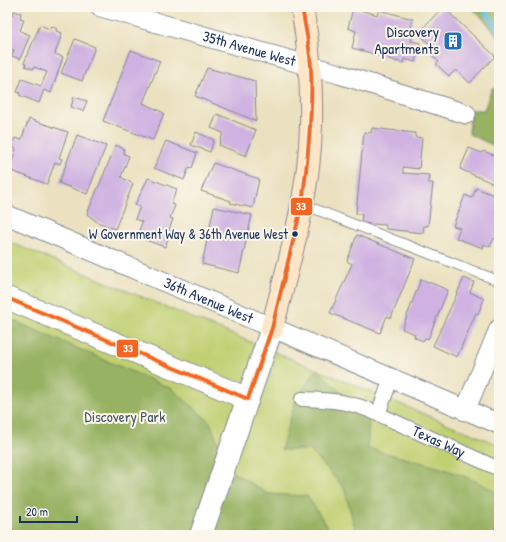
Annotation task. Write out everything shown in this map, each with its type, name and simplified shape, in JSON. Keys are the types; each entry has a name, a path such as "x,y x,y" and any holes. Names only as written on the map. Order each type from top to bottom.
{"main road":[{"path":"272,328 302,204 311,126 311,66 302,7"}],"street":[{"name":"35th Avenue West","path":"101,7 311,66 466,114"},
{"name":"36th Avenue West","path":"7,215 465,411 499,424"},
{"path":"7,298 248,399"},
{"path":"201,535 272,328"},
{"path":"465,411 499,329"},
{"path":"378,414 391,379"},
{"name":"Texas Way","path":"302,399 350,403 378,414 499,469"}],"lane":[{"path":"302,204 499,281"}],"green space":[{"path":"471,7 499,7 499,38 488,24"},
{"path":"492,88 499,89 499,148 469,134 470,110 484,110"},
{"name":"Discovery Park","path":"7,241 499,445 499,535 7,535"},
{"path":"7,318 172,389 210,422 228,469 268,494 307,496 333,535 7,535"},
{"path":"317,369 369,420 367,448 435,466 469,478 499,494 499,535 357,535 344,488 310,450 281,450 296,399"}],"building":[{"name":"Discovery Apartments","path":"443,7 495,56 470,83 456,70 449,76 436,64 439,62 431,54 435,49 418,33"},
{"name":"Discovery Apartments","path":"353,8 377,15 379,10 413,19 409,35 413,36 411,41 420,43 415,62 404,59 403,63 389,59 389,56 386,55 386,57 352,48 356,31 348,28"},
{"path":"14,11 21,13 20,18 24,19 20,31 30,35 20,59 12,56 14,50 7,48 7,13 12,15"},
{"path":"40,25 50,29 51,26 57,29 56,31 62,33 55,54 63,57 51,93 44,90 39,103 19,95 20,93 17,92 22,79 41,86 47,72 34,67 33,69 25,66 26,64 24,63"},
{"path":"75,39 95,47 82,81 61,73"},
{"path":"131,50 160,61 143,103 164,113 153,140 103,121"},
{"path":"207,68 255,81 256,121 195,96"},
{"path":"74,97 87,101 83,111 71,107"},
{"path":"217,114 256,130 246,156 219,145 223,133 211,128"},
{"path":"29,119 68,132 59,158 62,159 60,164 55,162 47,184 9,170 16,149 12,147 15,138 21,140"},
{"path":"372,128 415,133 415,137 422,138 419,169 403,167 403,173 429,175 428,183 433,183 428,226 424,226 423,233 386,229 386,225 361,223 362,214 356,214 364,132 371,133"},
{"path":"196,132 214,140 210,152 191,145"},
{"path":"77,135 106,146 87,194 59,183"},
{"path":"166,141 197,153 192,168 189,167 184,180 154,168"},
{"path":"116,145 124,149 124,154 129,156 121,177 133,184 115,229 97,222 87,214"},
{"path":"469,148 499,157 499,186 460,169"},
{"path":"213,163 259,179 253,208 230,203 231,201 201,191"},
{"path":"148,178 177,189 171,204 175,205 170,218 173,219 169,230 171,231 165,247 137,237 142,222 135,219 140,207 135,205"},
{"path":"476,188 499,197 499,240 494,238 490,247 484,244 483,248 456,238 460,228 453,226 465,195 472,198"},
{"path":"214,207 252,215 239,273 202,264"},
{"path":"357,235 415,259 391,318 387,316 380,333 330,313 352,264 347,261"},
{"path":"464,278 474,282 470,292 484,299 478,314 476,313 457,357 433,346"},
{"path":"421,279 448,290 428,339 425,338 423,341 414,337 415,334 402,329"}],"waterway":[{"path":"483,7 499,32"}],"transit line":[{"name":"33","path":"248,399 272,328 302,204 310,136 311,101 310,52 302,7"},
{"name":"33","path":"7,298 248,399"}],"place":[{"name":"Discovery Apartments","path":"453,41"},
{"name":"W Government Way & 36th Avenue West","path":"295,234"}]}
